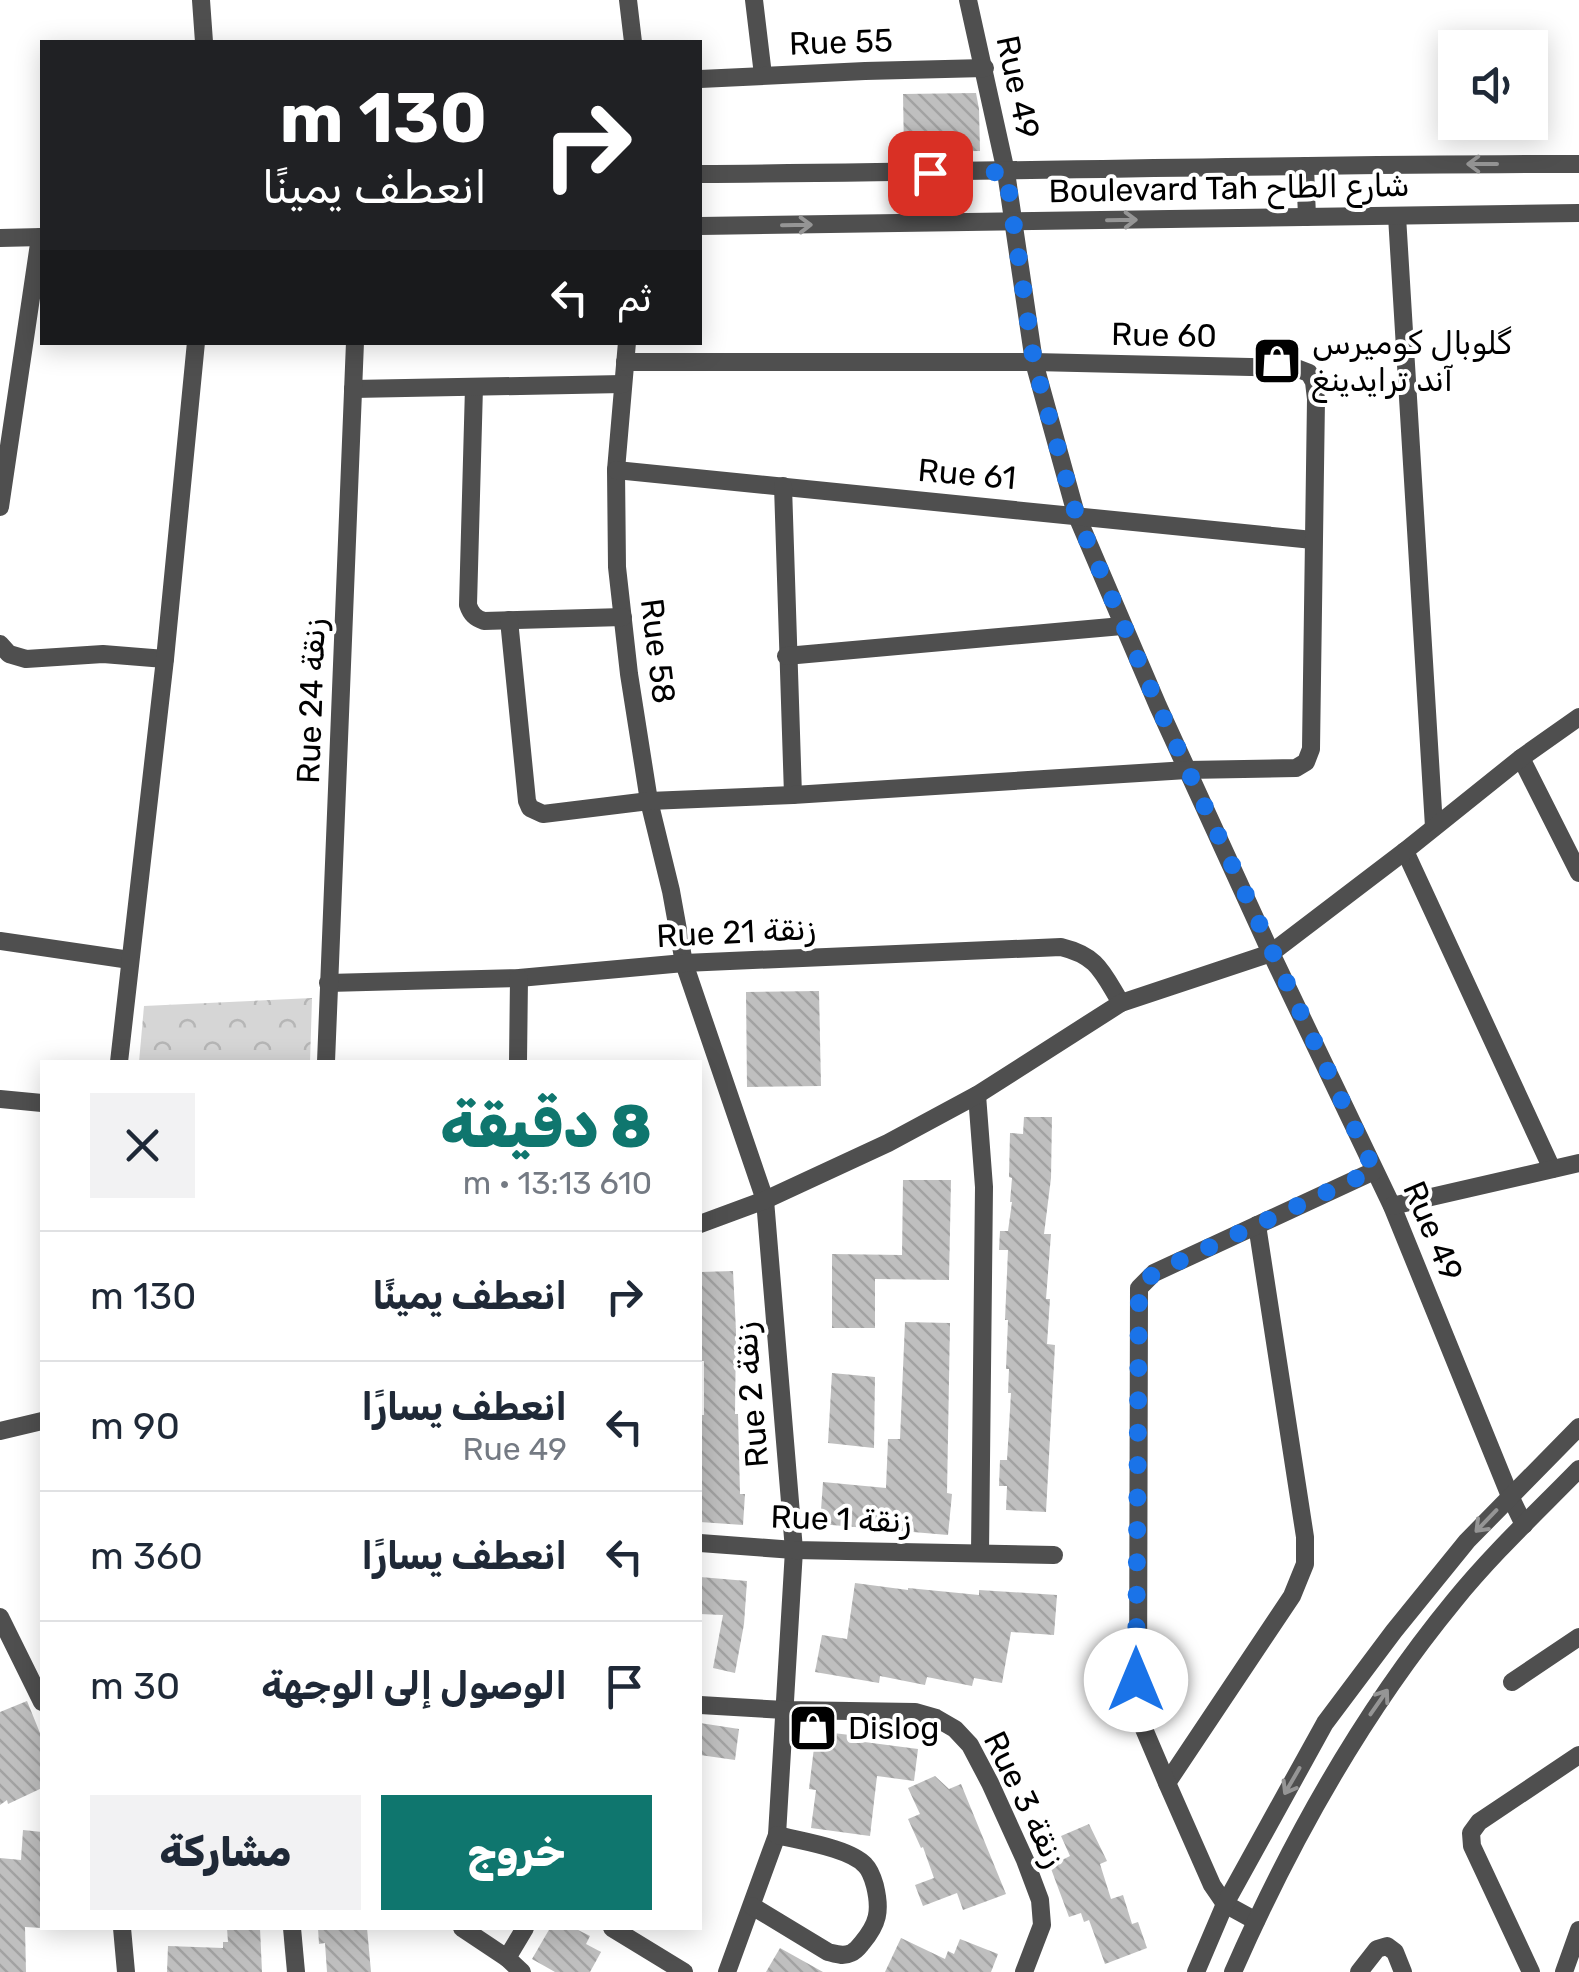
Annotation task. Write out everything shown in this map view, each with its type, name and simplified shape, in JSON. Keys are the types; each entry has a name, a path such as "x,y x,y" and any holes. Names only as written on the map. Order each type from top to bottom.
{"street":[{"path":"201,0 204,40"},
{"path":"628,0 633,40"},
{"path":"754,0 762,75"},
{"name":"Rue 49","path":"968,0 1006,172 1034,362 1076,514 1187,770 1392,1206 1524,1525"},
{"name":"Rue 55","path":"702,79 984,68"},
{"name":"Boulevard Tah شارع الطاح","path":"702,174 1579,164"},
{"path":"1305,166 1307,217"},
{"name":"Boulevard Tah شارع الطاح","path":"702,226 1579,213"},
{"path":"1398,216 1434,828"},
{"path":"0,238 40,237"},
{"path":"0,507 40,244"},
{"path":"119,1060 196,345"},
{"name":"Rue 24 زنقة","path":"326,1060 354,345"},
{"name":"Rue 58","path":"628,345 616,470 617,567 649,801 672,891 684,964"},
{"name":"Rue 60","path":"625,362 1034,362 1296,368 1309,372 1316,399 1311,749 1306,762 1296,768 1187,770"},
{"path":"353,389 623,384"},
{"path":"474,387 468,604 474,616 479,620 622,618"},
{"name":"Rue 61","path":"616,470 1313,540"},
{"path":"783,486 792,796"},
{"path":"509,620 530,808 544,814 649,801 792,796 1187,770"},
{"path":"786,656 1122,626"},
{"path":"0,644 8,654 26,658 103,654 165,659"},
{"path":"702,1223 765,1200 888,1144 977,1095 1122,1003 1271,953 1579,717"},
{"path":"1521,758 1579,874"},
{"path":"1404,852 1552,1170"},
{"path":"0,942 130,960"},
{"name":"Rue 21 زنقة","path":"328,982 519,978 684,964 1061,947 1082,952 1098,966 1122,1003"},
{"name":"Rue 2 زنقة","path":"684,964 765,1200 794,1550 777,1836 726,1972"},
{"path":"518,1060 519,978"},
{"path":"977,1095 984,1187 980,1553"},
{"path":"0,1100 40,1103"},
{"path":"1392,1206 1579,1163"},
{"path":"1256,1920 1226,1904 1212,1886 1141,1718 1136,1680 1139,1288 1154,1273 1374,1170"},
{"path":"1166,1783 1292,1596 1305,1564 1305,1537 1257,1225"},
{"path":"0,1430 40,1420"},
{"path":"1196,1972 1226,1904 1325,1723 1467,1541 1579,1427"},
{"path":"1233,1972 1302,1829 1354,1738 1455,1600 1579,1468"},
{"name":"Rue 1 زنقة","path":"702,1543 794,1550 1054,1555"},
{"path":"0,1617 40,1698"},
{"path":"1512,1682 1579,1637"},
{"name":"Rue 3 زنقة","path":"702,1705 914,1712 955,1729 1009,1821 1040,1900 1042,1925 1024,1972"},
{"path":"1531,1972 1472,1846 1471,1832 1479,1822 1579,1755"},
{"path":"752,1906 828,1952 842,1955 854,1953 874,1930 879,1900 866,1866 835,1850 777,1836"},
{"path":"122,1930 126,1972"},
{"path":"292,1930 296,1972"},
{"path":"465,1930 522,1972"},
{"path":"507,1958 524,1930"},
{"path":"615,1930 684,1972"},
{"path":"1564,1972 1579,1930"},
{"path":"1359,1972 1377,1949 1387,1946 1395,1952 1404,1972"}],"green space":[{"path":"312,998 310,1060 139,1060 144,1006"}],"building":[{"path":"976,93 980,151 904,152 903,94"},
{"path":"819,991 821,1086 747,1087 746,992"},
{"path":"1024,1117 1052,1117 1051,1178 1044,1234 1051,1234 1047,1344 1055,1345 1046,1512 1006,1510 1007,1486 999,1486 1000,1460 1007,1460 1011,1393 1006,1369 1008,1250 999,1250 1000,1231 1008,1231 1012,1202 1010,1133 1023,1134"},
{"path":"903,1180 951,1180 949,1280 875,1279 875,1328 832,1328 832,1254 902,1255"},
{"path":"733,1271 735,1414 740,1494 745,1494 743,1525 702,1522 702,1272"},
{"path":"905,1322 950,1323 947,1493 952,1494 948,1535 820,1524 823,1482 886,1488 888,1439 900,1439"},
{"path":"832,1373 875,1377 874,1448 828,1443"},
{"path":"702,1577 747,1581 735,1673 713,1668 723,1615 702,1614"},
{"path":"855,1583 979,1595 979,1590 1057,1595 1054,1635 1011,1632 1002,1683 974,1678 972,1686 927,1677 925,1685 880,1676 879,1683 815,1672 822,1635 847,1639"},
{"path":"27,1701 40,1733 40,1789 0,1805 0,1712"},
{"path":"702,1723 739,1729 735,1760 702,1755"},
{"path":"816,1731 850,1735 849,1740 918,1749 914,1781 877,1776 870,1836 811,1828 816,1790 809,1789"},
{"path":"935,1776 949,1789 961,1784 1006,1894 963,1910 957,1893 923,1906 915,1885 934,1878 908,1819 920,1814 908,1788"},
{"path":"1089,1824 1107,1861 1100,1864 1111,1899 1123,1895 1132,1924 1138,1922 1147,1948 1105,1964 1089,1920 1084,1922 1081,1913 1069,1917 1050,1866 1070,1856 1061,1836"},
{"path":"23,1830 40,1832 40,1928 25,1927 26,1972 0,1972 0,1858 21,1860"},
{"path":"227,1930 260,1930 262,1972 167,1972 168,1946 223,1948 223,1942 228,1942"},
{"path":"318,1930 367,1930 371,1972 327,1972 325,1943 319,1944"},
{"path":"549,1930 578,1930 590,1936 586,1944 601,1952 590,1972 555,1972 532,1959"},
{"path":"901,1938 945,1959 948,1951 954,1954 960,1939 998,1954 991,1972 885,1972"},
{"path":"780,1948 823,1972 766,1972"}],"place":[{"name":"گلوبال كوميرس آند ترايدينغ","path":"1277,361"},
{"name":"Dislog","path":"813,1728"}],"route":[{"path":"930,173 1006,172 1034,362 1076,514 1158,706 1374,1170 1154,1273 1139,1288 1136,1680"}]}
